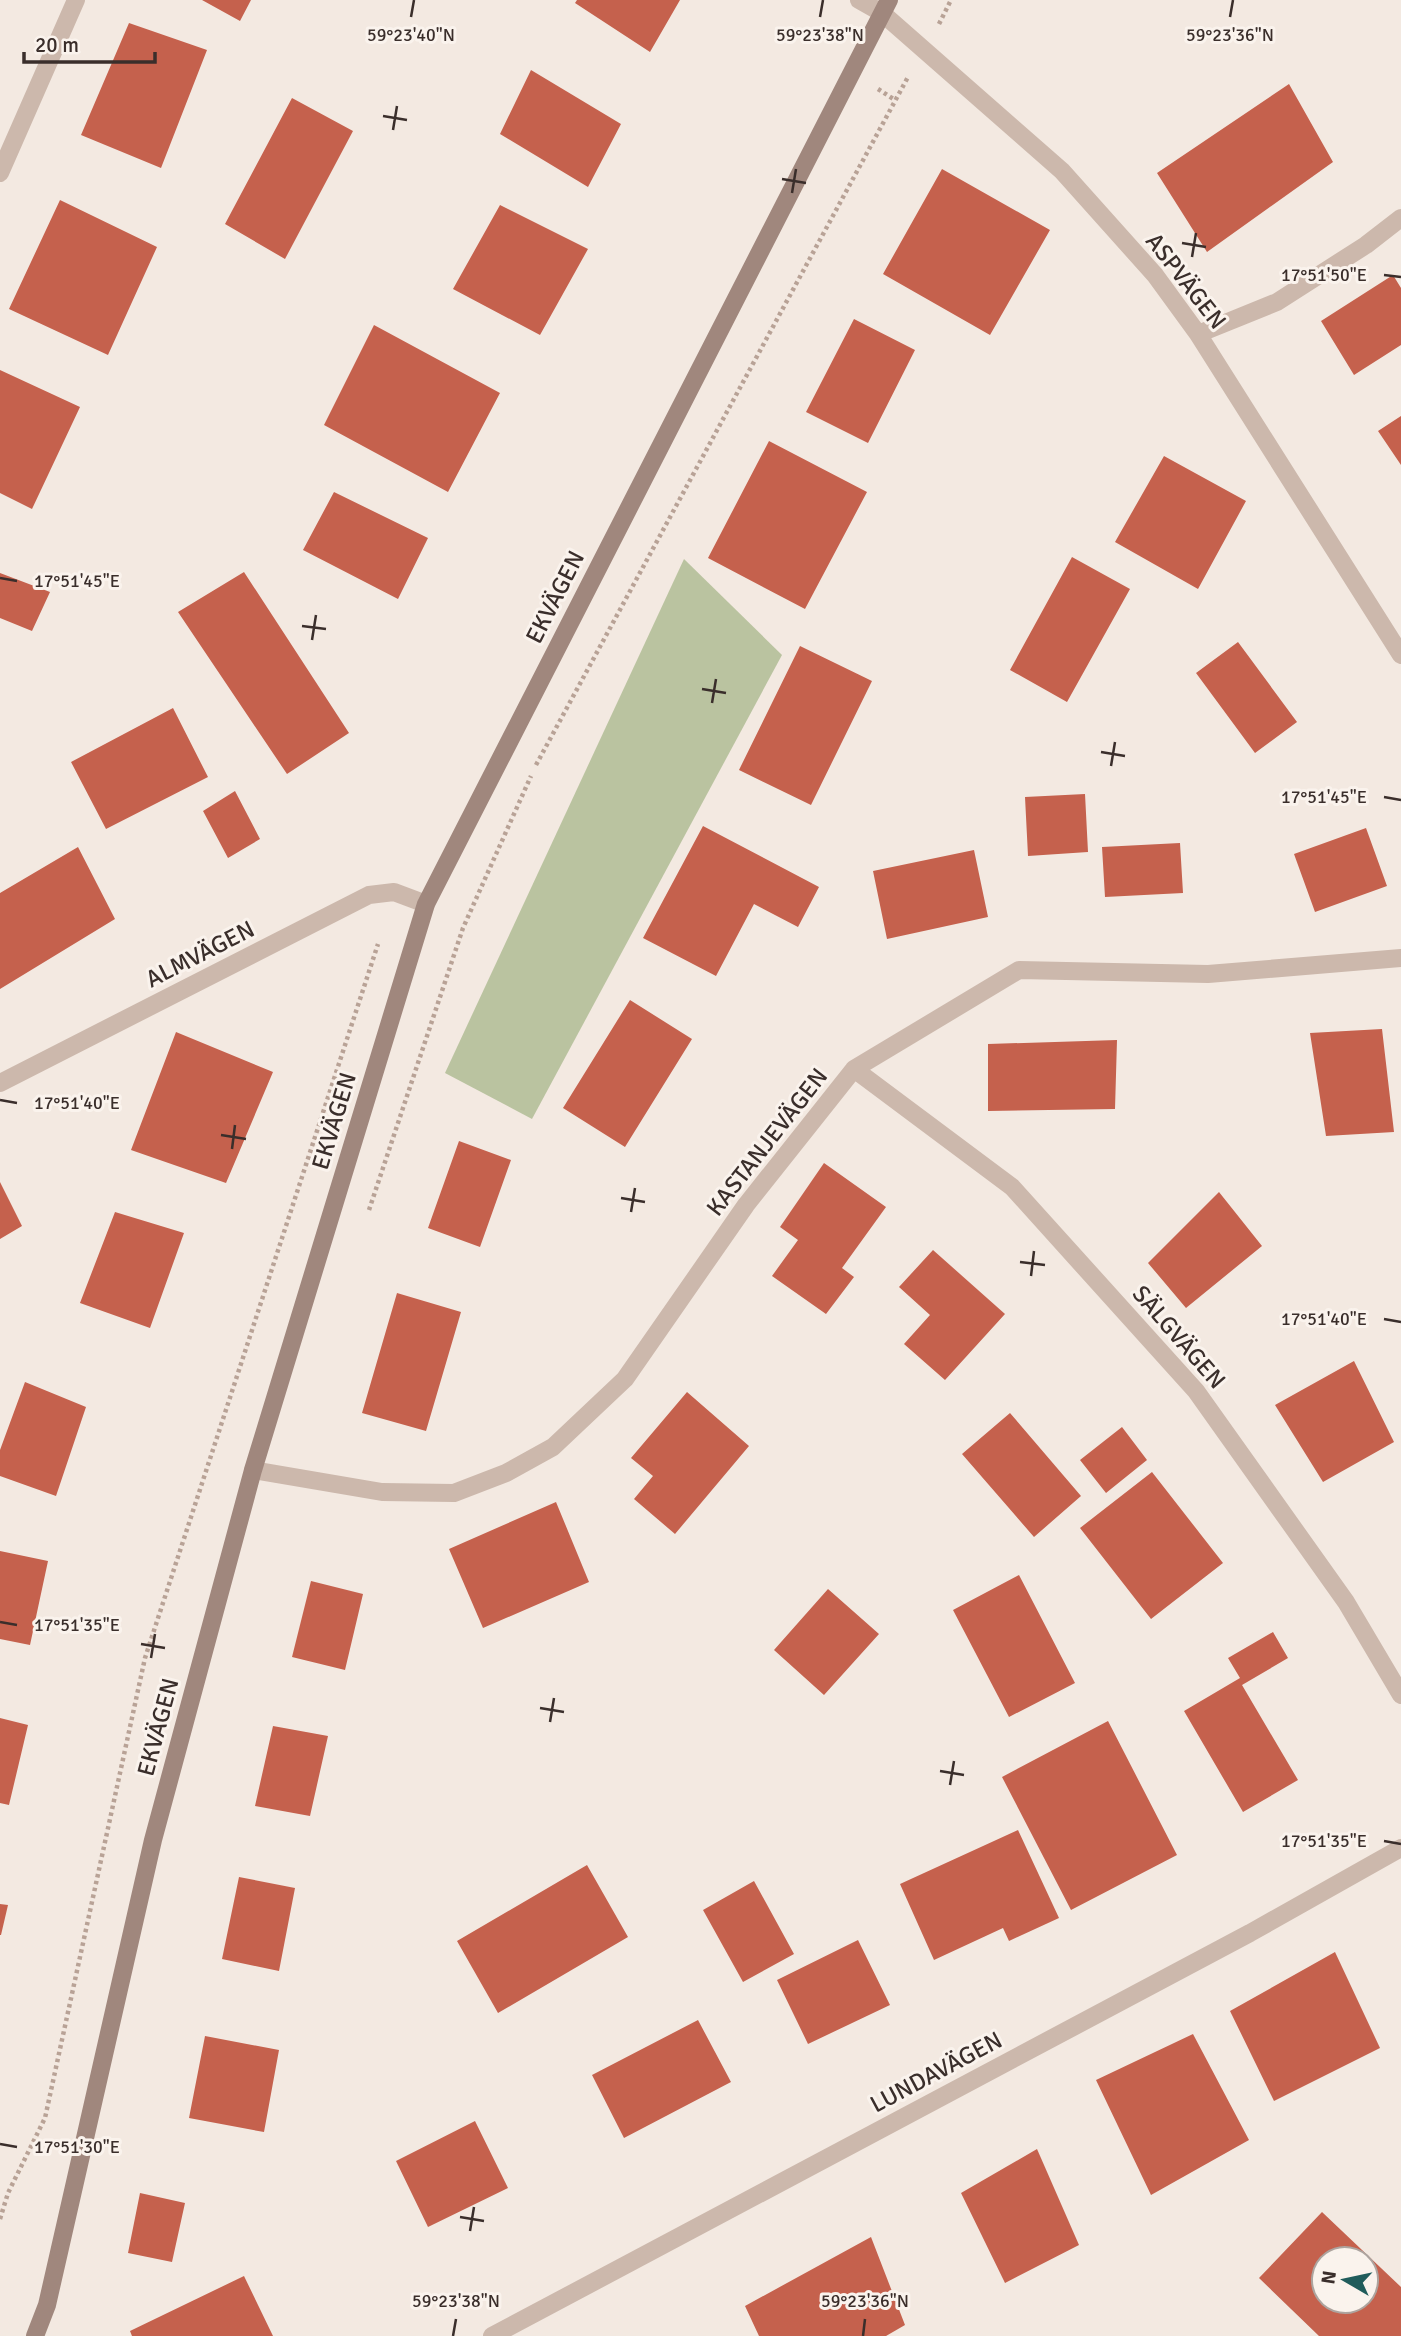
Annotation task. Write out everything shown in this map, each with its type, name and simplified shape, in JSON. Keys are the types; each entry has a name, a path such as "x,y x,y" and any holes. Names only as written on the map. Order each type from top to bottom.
{"street":[{"path":"0,173 76,0"},
{"name":"ASPVÄGEN","path":"859,0 886,6 925,49 1062,171 1155,275 1198,334 1401,655"},
{"name":"EKVÄGEN","path":"36,2336 47,2305 153,1840 253,1470 425,904 886,6"},
{"path":"1198,334 1277,302 1366,245 1401,218"},
{"name":"ALMVÄGEN","path":"0,1083 369,895 394,892 425,904"},
{"name":"KASTANJEVÄGEN","path":"253,1470 382,1492 454,1493 506,1474 553,1447 625,1379 746,1205 854,1069 1019,970 1208,974 1401,958"},
{"name":"SÄLGVÄGEN","path":"854,1069 1012,1187 1196,1391 1346,1602 1401,1695"},
{"name":"LUNDAVÄGEN","path":"492,2336 1225,1946 1401,1848"}],"path":[{"path":"368,1214 463,928 532,774 951,0"}],"green space":[{"path":"684,559 782,655 532,1119 445,1073"}],"building":[{"path":"202,0 251,0 240,21"},
{"path":"577,0 680,0 650,52 575,3"},
{"path":"129,23 207,50 161,168 81,135"},
{"path":"531,70 621,124 588,187 500,134"},
{"path":"1289,84 1333,162 1207,252 1157,173"},
{"path":"292,98 353,131 285,259 225,224"},
{"path":"942,169 1050,230 990,335 883,274"},
{"path":"60,200 157,247 108,355 9,309"},
{"path":"500,205 588,249 540,335 453,289"},
{"path":"1393,275 1401,288 1401,345 1354,375 1321,321"},
{"path":"854,319 915,350 868,443 806,412"},
{"path":"374,325 500,393 448,492 324,425"},
{"path":"0,370 80,407 32,509 0,493"},
{"path":"1401,416 1401,465 1378,431"},
{"path":"769,441 867,492 805,609 708,558"},
{"path":"1164,456 1246,501 1198,589 1115,542"},
{"path":"334,492 428,538 398,599 303,550"},
{"path":"1072,557 1130,589 1067,702 1010,670"},
{"path":"244,572 349,733 287,774 178,612"},
{"path":"0,573 50,592 32,631 0,618"},
{"path":"1238,642 1297,722 1255,753 1196,673"},
{"path":"800,646 872,681 811,805 739,770"},
{"path":"173,708 208,777 106,829 71,762"},
{"path":"235,791 260,839 228,858 203,811"},
{"path":"1085,794 1088,852 1028,856 1025,797"},
{"path":"703,826 819,887 798,927 754,904 716,976 643,938"},
{"path":"1366,828 1387,886 1315,912 1294,854"},
{"path":"1180,843 1183,893 1105,897 1102,847"},
{"path":"78,847 115,919 0,989 0,893"},
{"path":"974,850 988,917 887,939 873,871"},
{"path":"630,1000 692,1039 625,1147 563,1108"},
{"path":"1382,1029 1394,1132 1326,1136 1310,1033"},
{"path":"176,1032 273,1072 226,1183 131,1150"},
{"path":"1117,1040 1115,1109 988,1111 988,1044"},
{"path":"459,1141 511,1160 480,1247 428,1228"},
{"path":"824,1163 886,1207 842,1268 854,1277 826,1314 772,1276 798,1240 780,1227"},
{"path":"0,1182 22,1226 0,1239"},
{"path":"1219,1192 1262,1246 1186,1308 1148,1263"},
{"path":"115,1212 184,1233 150,1328 80,1303"},
{"path":"933,1250 1005,1314 945,1380 904,1344 930,1315 899,1287"},
{"path":"397,1293 461,1312 426,1431 362,1413"},
{"path":"1354,1361 1394,1442 1323,1482 1275,1405"},
{"path":"25,1382 86,1407 56,1496 0,1476 0,1450"},
{"path":"687,1392 749,1446 675,1534 634,1499 653,1476 631,1458"},
{"path":"1010,1413 1081,1496 1034,1537 962,1454"},
{"path":"1122,1427 1147,1460 1106,1493 1080,1460"},
{"path":"1152,1472 1223,1563 1151,1619 1080,1528"},
{"path":"556,1502 589,1582 483,1628 449,1549"},
{"path":"0,1551 48,1561 30,1645 0,1639"},
{"path":"1019,1575 1075,1683 1009,1717 953,1610"},
{"path":"311,1581 363,1594 345,1670 292,1657"},
{"path":"828,1589 879,1634 824,1695 774,1650"},
{"path":"1273,1632 1288,1658 1242,1685 1298,1780 1243,1812 1184,1711 1240,1678 1228,1658"},
{"path":"0,1718 28,1725 9,1805 0,1803"},
{"path":"1108,1721 1177,1855 1071,1910 1002,1777"},
{"path":"273,1726 328,1736 310,1816 255,1806"},
{"path":"1018,1830 1059,1918 1009,1941 1003,1928 934,1960 900,1884"},
{"path":"587,1865 628,1937 498,2013 457,1941"},
{"path":"239,1877 295,1888 279,1971 222,1959"},
{"path":"754,1881 794,1954 743,1982 703,1910"},
{"path":"0,1904 8,1905 1,1935 0,1935"},
{"path":"858,1940 890,2005 808,2044 777,1980"},
{"path":"1335,1952 1380,2048 1274,2101 1230,2011"},
{"path":"698,2020 731,2082 624,2138 592,2075"},
{"path":"1193,2034 1249,2140 1151,2195 1096,2080"},
{"path":"205,2036 279,2050 264,2132 189,2118"},
{"path":"475,2121 508,2188 428,2227 396,2161"},
{"path":"1037,2149 1079,2245 1005,2283 961,2193"},
{"path":"140,2193 185,2203 172,2262 128,2253"},
{"path":"1322,2212 1357,2245 1310,2245 1310,2315 1380,2315 1380,2267 1401,2287 1401,2336 1319,2336 1259,2278"},
{"path":"871,2237 905,2325 886,2336 759,2336 745,2306"},
{"path":"244,2276 273,2336 132,2336 130,2331"}]}
